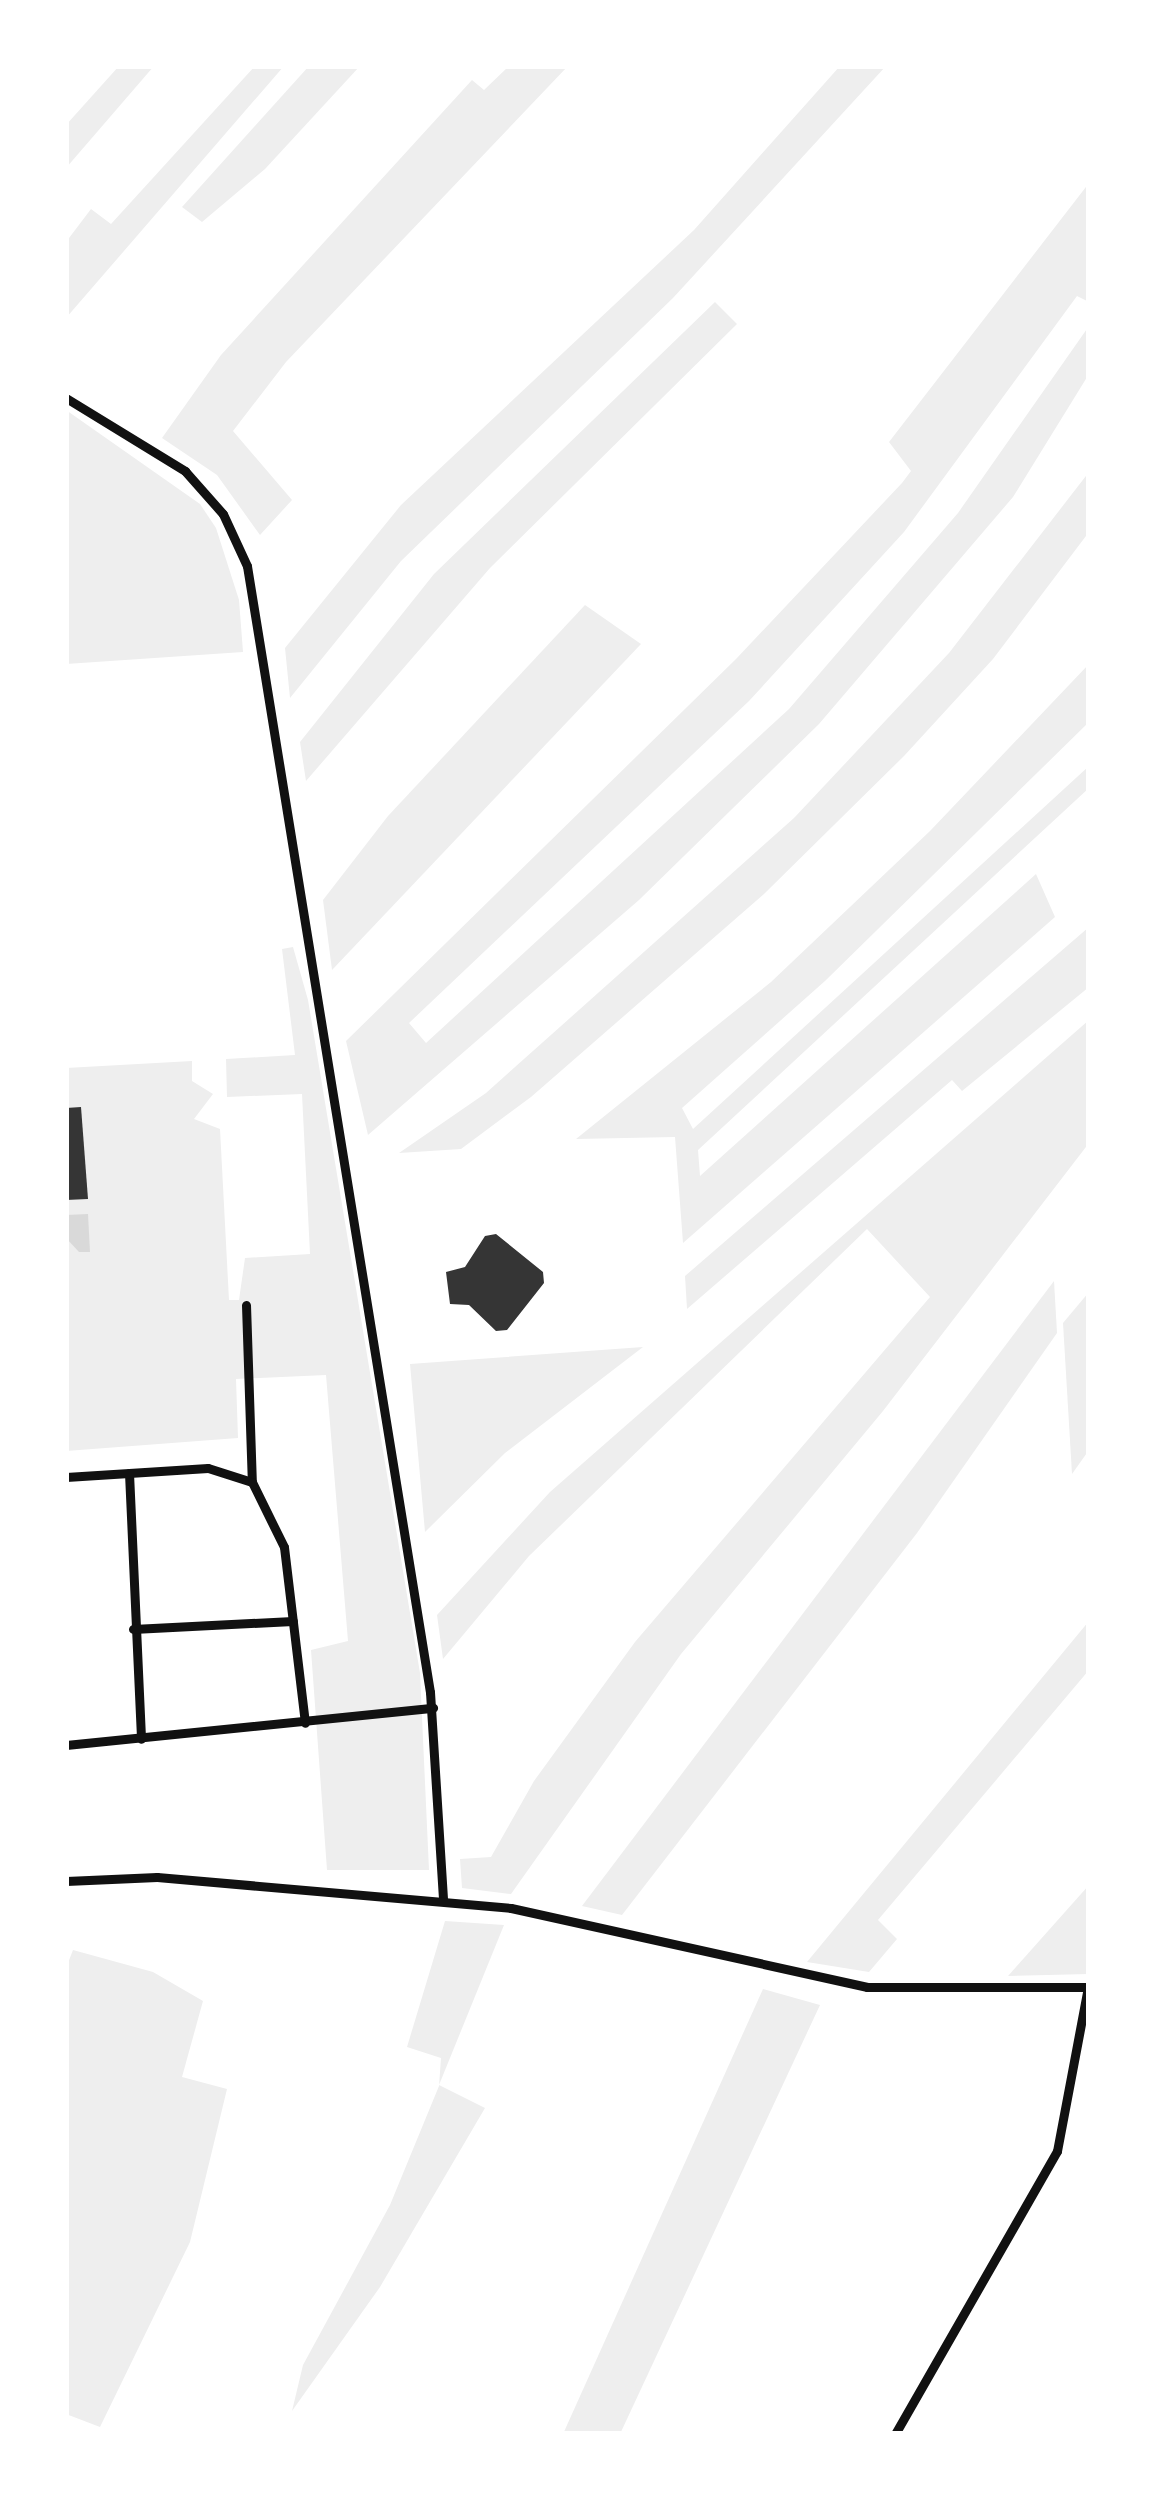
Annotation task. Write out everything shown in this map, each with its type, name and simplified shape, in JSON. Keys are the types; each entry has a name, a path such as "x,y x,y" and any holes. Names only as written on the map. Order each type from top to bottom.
{"street":[{"path":"66,398 185,471 223,514 247,566 433,1708 443,1901"},
{"path":"246,1305 251,1482 284,1547 305,1723"},
{"path":"66,1477 208,1468 251,1482"},
{"path":"129,1473 141,1739"},
{"path":"134,1629 292,1621"},
{"path":"66,1745 433,1708"},
{"path":"66,1881 157,1877 443,1901 556,1916 867,1987 1089,1987 1057,2151 896,2434"}],"shaded area":[{"path":"119,66 154,66 66,168 66,125"},
{"path":"255,66 284,66 66,318 66,242 91,209 111,224"},
{"path":"309,66 360,66 265,169 202,222 182,207"},
{"path":"509,66 568,66 286,362 233,431 292,500 260,535 217,475 162,438 221,355 472,80 484,90"},
{"path":"840,66 886,66 673,298 401,561 290,698 285,648 401,505 694,230"},
{"path":"1089,183 1089,302 1077,296 904,532 749,701 409,1023 426,1043 789,709 958,513 1089,326 1089,374 1013,497 819,724 639,900 368,1135 346,1041 736,659 902,483 911,471 889,442"},
{"path":"715,302 737,324 490,568 306,781 300,742 434,574"},
{"path":"66,410 200,504 216,528 239,600 243,652 66,664"},
{"path":"1089,472 1089,532 993,659 904,756 764,894 531,1097 461,1149 399,1153 486,1093 794,818 949,653"},
{"path":"585,605 641,644 332,970 323,900 388,816"},
{"path":"1089,664 1089,722 825,981 682,1108 693,1129 1089,766 1089,788 698,1150 700,1176 1036,874 1055,917 683,1243 675,1137 576,1139 771,982 930,831"},
{"path":"1089,927 1089,987 962,1091 952,1080 687,1309 685,1276"},
{"path":"293,947 308,1000 420,1673 429,1870 327,1870 311,1650 348,1641 326,1375 236,1379 238,1438 66,1451 66,1068 192,1061 192,1081 213,1094 194,1119 220,1129 229,1300 239,1300 245,1258 310,1254 302,1094 227,1097 226,1059 295,1055 282,949"},
{"path":"1089,1020 1089,1143 883,1411 681,1654 511,1894 462,1888 460,1859 491,1857 534,1781 635,1642 930,1297 867,1229 529,1556 443,1659 437,1615 550,1492"},
{"path":"88,1214 90,1252 79,1252 66,1238 66,1215"},
{"path":"1054,1281 1057,1333 917,1533 622,1915 582,1906"},
{"path":"1089,1292 1089,1450 1072,1474 1063,1323"},
{"path":"643,1347 505,1453 425,1532 410,1364"},
{"path":"1089,1621 1089,1670 878,1920 897,1939 869,1972 807,1962"},
{"path":"1089,1885 1089,1974 1008,1976"},
{"path":"445,1921 504,1925 439,2085 441,2058 407,2047"},
{"path":"73,1950 153,1972 203,2001 182,2077 227,2089 190,2242 100,2427 66,2414 66,1968"},
{"path":"763,1989 820,2005 620,2434 563,2434"},
{"path":"439,2085 485,2108 380,2287 292,2411 303,2365 390,2205"}],"building":[{"path":"81,1107 88,1199 66,1200 66,1108"},
{"path":"496,1234 543,1272 544,1283 507,1330 496,1331 469,1305 450,1304 446,1272 465,1267 485,1236"}]}
